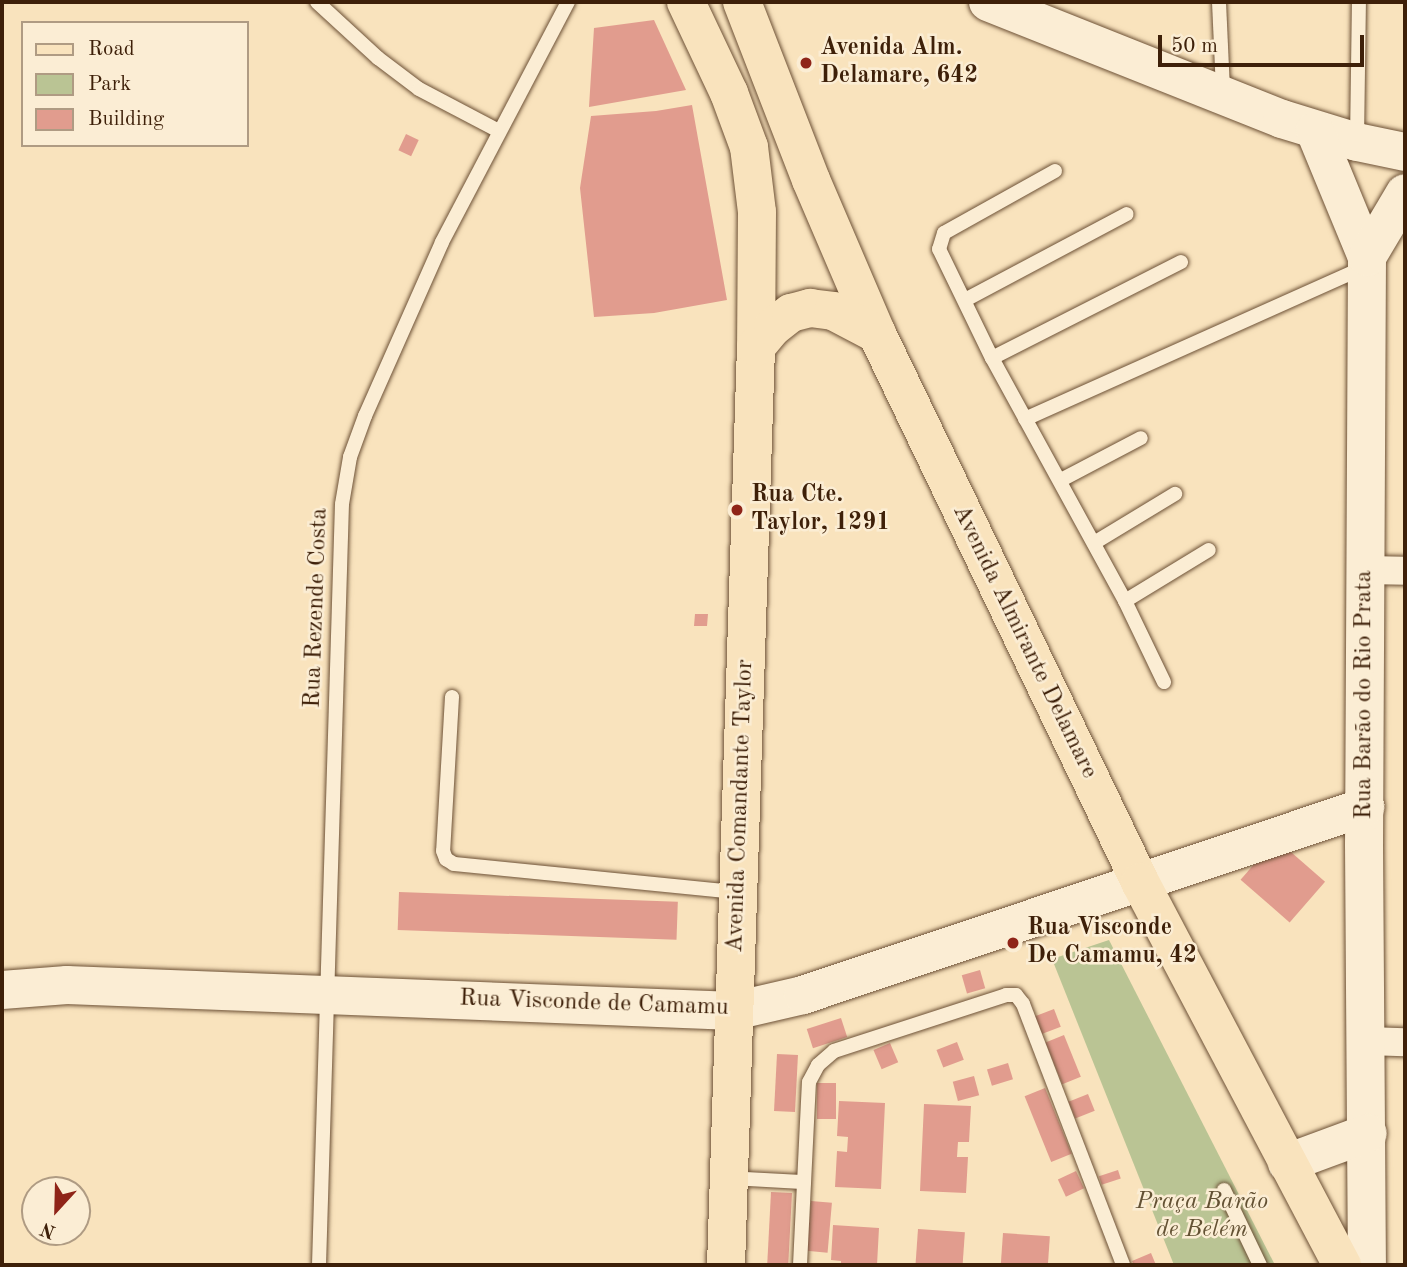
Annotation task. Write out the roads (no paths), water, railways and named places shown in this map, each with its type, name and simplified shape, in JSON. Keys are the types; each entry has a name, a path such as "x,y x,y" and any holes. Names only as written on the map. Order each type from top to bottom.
{"main road":[{"path":"686,2 729,93 749,147 757,212 756,347"},
{"name":"Avenida Almirante Delamare","path":"742,2 811,180 877,334 1140,882 1342,1265"},
{"path":"756,347 773,327 791,313 810,308 832,311 877,334"},
{"name":"Avenida Comandante Taylor","path":"726,1265 756,347"}],"street":[{"path":"988,2 1315,131 1405,152"},
{"name":"Rua Barão do Rio Prata","path":"1315,131 1367,262 1367,1265"},
{"path":"1367,262 1405,193"},
{"path":"1366,570 1405,570"},
{"name":"Rua Visconde de Camamu","path":"2,990 67,985 734,1011 803,995 1365,807"},
{"path":"1367,1041 1405,1042"},
{"path":"1287,1163 1368,1133"}],"lane":[{"path":"317,2 379,58 419,89 499,131"},
{"name":"Rua Rezende Costa","path":"319,1265 342,504 350,457 365,416 442,242 568,2"},
{"path":"1219,2 1223,94"},
{"path":"1357,142 1359,2"},
{"path":"1055,171 944,233 939,249 992,358 1061,480 1164,682"},
{"path":"965,300 1127,214"},
{"path":"992,358 1181,262"},
{"path":"1025,418 1367,262"},
{"path":"1061,480 1141,438"},
{"path":"1094,543 1175,494"},
{"path":"1125,601 1209,550"},
{"path":"452,697 443,851 446,859 454,864 738,892"},
{"path":"800,1265 809,1082 825,1057 994,997 1016,995 1023,1004 1123,1265"},
{"path":"729,1178 804,1182"},
{"path":"1224,1190 1260,1265"}],"place":[{"name":"Avenida Alm. Delamare, 642","path":"806,63"},
{"name":"Rua Cte. Taylor, 1291","path":"737,510"},
{"name":"Rua Visconde De Camamu, 42","path":"1013,943"}],"park label":[{"name":"Praça Barão de Belém","path":"1202,1217"}]}
